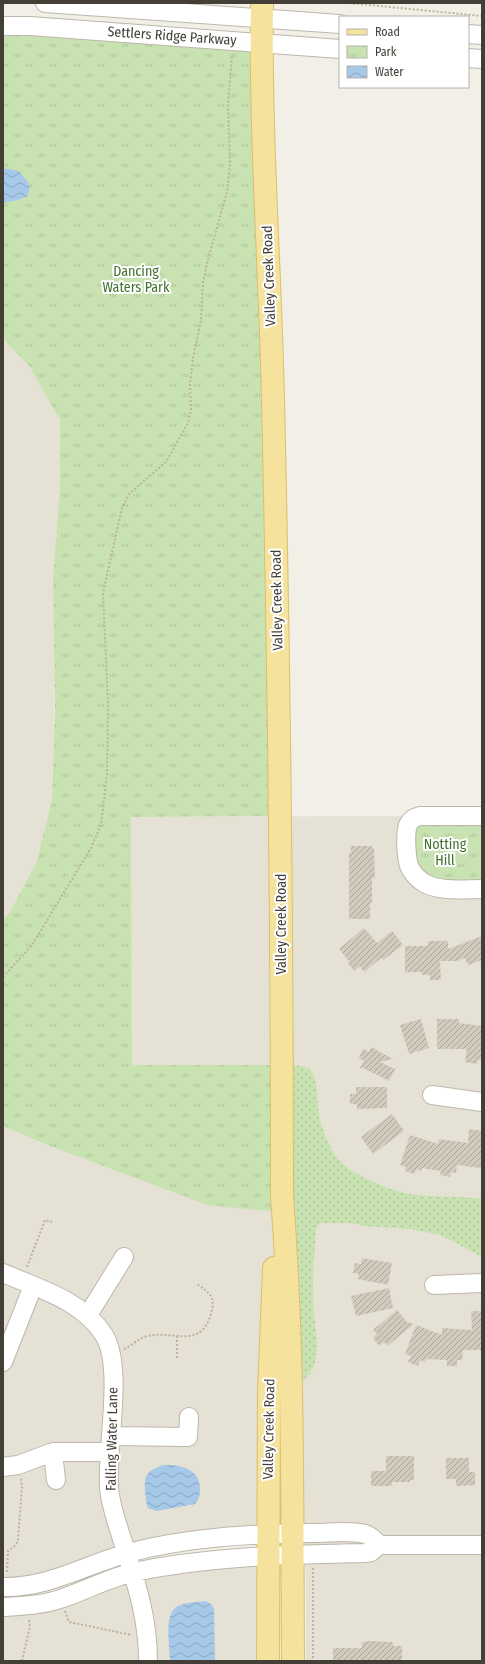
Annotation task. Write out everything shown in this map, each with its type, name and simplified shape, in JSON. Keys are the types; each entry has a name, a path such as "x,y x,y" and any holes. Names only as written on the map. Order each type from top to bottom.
{"main road":[{"name":"Valley Creek Road","path":"262,11 276,520 280,824 282,1197 287,1255 293,1533 293,1661"},
{"name":"Valley Creek Road","path":"268,1661 268,1445 270,1344 275,1256 282,1197"}],"street":[{"name":"Settlers Ridge Parkway","path":"45,3 262,11 339,24"},
{"name":"Settlers Ridge Parkway","path":"3,26 38,27 339,49"},
{"path":"469,34 482,35"},
{"path":"469,58 482,59"},
{"path":"482,816 420,816 414,818 409,823 407,829 407,859 409,867 413,873 424,882 443,888 482,889"},
{"path":"432,1095 482,1102"},
{"path":"88,1315 124,1257"},
{"name":"Falling Water Lane","path":"3,1273 60,1297 88,1315 105,1337 111,1352 113,1378 110,1444 110,1489 142,1607 147,1633 148,1661"},
{"path":"434,1284 482,1282"},
{"path":"3,1362 28,1284"},
{"path":"11,1466 53,1452 110,1444 188,1437 189,1416"},
{"path":"53,1452 56,1480"},
{"path":"5,1580 33,1586 127,1554 194,1541 268,1534 361,1533 371,1537 379,1545"},
{"path":"3,1607 38,1604 60,1599 118,1577 193,1562 268,1556 364,1553 371,1552 379,1545 482,1545"}],"path":[{"path":"349,3 482,16"},
{"path":"3,977 32,945 91,848 101,825 107,773 108,703 103,593 122,508 129,494 166,462 188,424 191,410 190,383 192,364 201,320 203,283 207,263 227,192 230,163 228,105 232,66"},
{"path":"28,1284 45,1220 52,1222"},
{"path":"111,1352 127,1348 136,1340 147,1336 193,1335 200,1332 208,1325 212,1308 212,1298 210,1294 197,1284"},
{"path":"176,1358 177,1336"},
{"path":"5,1580 8,1551 16,1545 18,1540 22,1486 11,1466"},
{"path":"313,1569 314,1661"},
{"path":"60,1599 69,1622 132,1635 147,1633"},
{"path":"22,1661 30,1626 29,1619"}],"shaded area":[{"path":"3,339 29,366 60,420 60,487 52,799 37,862 9,914 3,919"},
{"path":"420,816 482,889 482,1661 306,1661 306,1577 282,1065 132,1065 131,817"},
{"path":"3,1126 53,1147 280,1212 275,1256 270,1344 268,1534 194,1541 3,1587"},
{"path":"268,1556 268,1661 3,1661 3,1607 118,1577"}],"green space":[{"name":"Dancing Waters Park","path":"3,26 262,43 280,816 131,817 132,1065 282,1065 280,1212 208,1205 53,1147 3,1126 3,919 9,914 37,862 52,799 55,703 53,581 60,487 60,420 29,366 3,339"},
{"name":"Notting Hill","path":"482,816 482,889 413,873 414,818"},
{"path":"44,831 132,1065 282,1065 306,1067 312,1073 316,1084 319,1116 329,1145 338,1158 348,1168 371,1181 389,1188 415,1195 482,1199 482,1257 441,1235 410,1229 363,1226 353,1223 321,1223 318,1225 316,1230 313,1281 313,1307 317,1352 313,1368 301,1383 282,1199 208,1205 53,1147 3,1126 3,919 9,914 37,862"}],"water":[{"path":"3,168 19,171 30,185 28,196 3,203"},
{"path":"164,1465 183,1467 193,1472 197,1477 200,1491 195,1504 157,1511 148,1508 145,1492 146,1477 150,1471"},
{"path":"206,1601 212,1605 214,1609 215,1661 170,1661 168,1631 170,1616 173,1610 178,1606 192,1602"}],"building":[{"path":"351,846 372,846 372,848 374,848 375,878 372,878 372,903 370,903 370,919 349,919 349,853 351,853"},
{"path":"364,928 377,943 392,931 403,945 383,960 381,958 364,972 360,966 354,971 348,963 350,962 339,949"},
{"path":"482,936 482,960 468,965 465,958 457,961 440,961 441,980 430,980 430,975 422,975 422,972 405,972 405,946 428,946 428,941 448,941 448,949"},
{"path":"421,1019 429,1048 409,1054 400,1025"},
{"path":"437,1019 459,1019 459,1023 482,1026 482,1060 478,1060 477,1064 465,1062 467,1049 437,1049"},
{"path":"371,1047 393,1059 380,1062 395,1069 389,1081 363,1068 360,1068 364,1061 359,1058 363,1049 369,1052"},
{"path":"356,1087 387,1087 387,1108 357,1109 357,1104 350,1104 350,1094 356,1094"},
{"path":"392,1114 404,1131 373,1154 361,1137"},
{"path":"469,1129 482,1131 481,1168 457,1165 456,1173 451,1172 450,1177 440,1175 441,1171 422,1168 421,1171 416,1169 415,1174 405,1171 406,1167 400,1165 410,1135 438,1144 439,1139 468,1143"},
{"path":"362,1258 392,1263 388,1285 358,1279 359,1274 353,1273 355,1263 361,1264"},
{"path":"389,1288 393,1308 356,1316 351,1296"},
{"path":"397,1310 407,1322 414,1324 387,1346 384,1342 379,1346 373,1338 377,1334 373,1330"},
{"path":"471,1311 482,1311 482,1350 463,1350 462,1360 457,1360 457,1366 447,1366 447,1360 426,1359 425,1362 420,1360 418,1366 408,1362 411,1356 405,1354 416,1325 442,1335 442,1328 472,1330"},
{"path":"386,1456 414,1456 414,1480 410,1480 410,1482 392,1482 392,1486 371,1486 371,1471 386,1471"},
{"path":"446,1458 469,1458 469,1472 475,1472 475,1485 456,1486 456,1479 446,1479"},
{"path":"362,1642 393,1642 393,1646 402,1646 402,1661 333,1661 333,1648 362,1648"}]}
